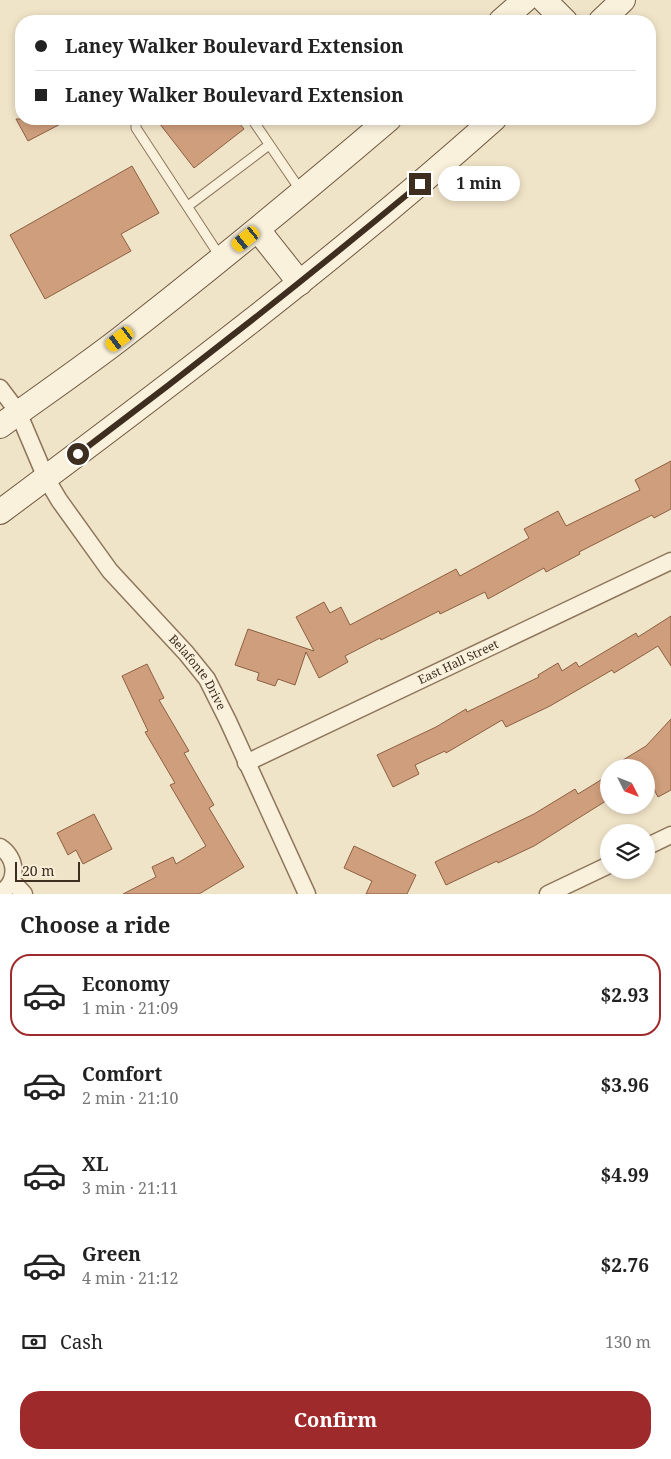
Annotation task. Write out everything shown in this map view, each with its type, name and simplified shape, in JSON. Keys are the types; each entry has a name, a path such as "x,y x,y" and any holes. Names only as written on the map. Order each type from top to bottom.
{"main road":[{"path":"508,15 525,0"},
{"path":"544,0 559,15"},
{"path":"608,15 623,0"},
{"path":"9,419 120,339 222,259 382,125"},
{"path":"0,512 190,371 300,283 434,172 487,125"},
{"path":"258,230 300,283"}],"street":[{"name":"Belafonte Drive","path":"0,388 9,419 59,500 110,571 186,653 207,679 307,894"},
{"name":"East Hall Street","path":"246,763 671,562"},
{"path":"655,843 671,835"},
{"path":"0,847 12,859 14,869 12,881 0,893"},
{"path":"548,894 600,869"},
{"path":"12,881 24,894"}],"lane":[{"path":"136,125 136,128 222,259"},
{"path":"256,125 302,193"},
{"path":"188,206 269,144"}],"building":[{"path":"19,125 59,125 28,141"},
{"path":"161,125 241,125 244,129 194,168"},
{"path":"132,166 159,213 121,234 131,251 45,299 10,235"},
{"path":"671,461 671,509 654,518 652,515 579,552 580,554 546,572 544,568 488,599 485,592 440,614 439,611 381,640 380,638 345,656 348,662 319,678 306,652 295,685 278,679 275,686 257,680 259,673 235,665 248,629 314,651 296,617 324,602 330,613 341,607 350,625 456,569 460,576 529,538 524,529 558,511 566,526 640,490 635,480"},
{"path":"671,616 671,666 658,646 614,673 612,670 550,706 506,727 502,720 446,753 445,751 415,765 419,774 393,787 377,755 436,727 466,709 467,712 539,677 538,675 558,663 562,671 576,662 579,667 636,633 638,637"},
{"path":"147,664 164,698 159,700 189,751 184,753 214,805 209,808 244,867 199,894 123,894 156,877 152,867 173,857 176,864 206,846 170,785 175,783 145,732 148,731 122,676"},
{"path":"671,719 671,790 658,797 655,791 655,759 625,759 646,746"},
{"path":"600,781 600,805 534,846 446,885 435,862 534,814 575,789 578,794"},
{"path":"94,814 112,849 83,864 76,850 68,855 57,833"},
{"path":"354,846 416,875 407,894 366,894 372,881 344,868"}],"route":[{"path":"78,454 190,371 420,184"}]}
